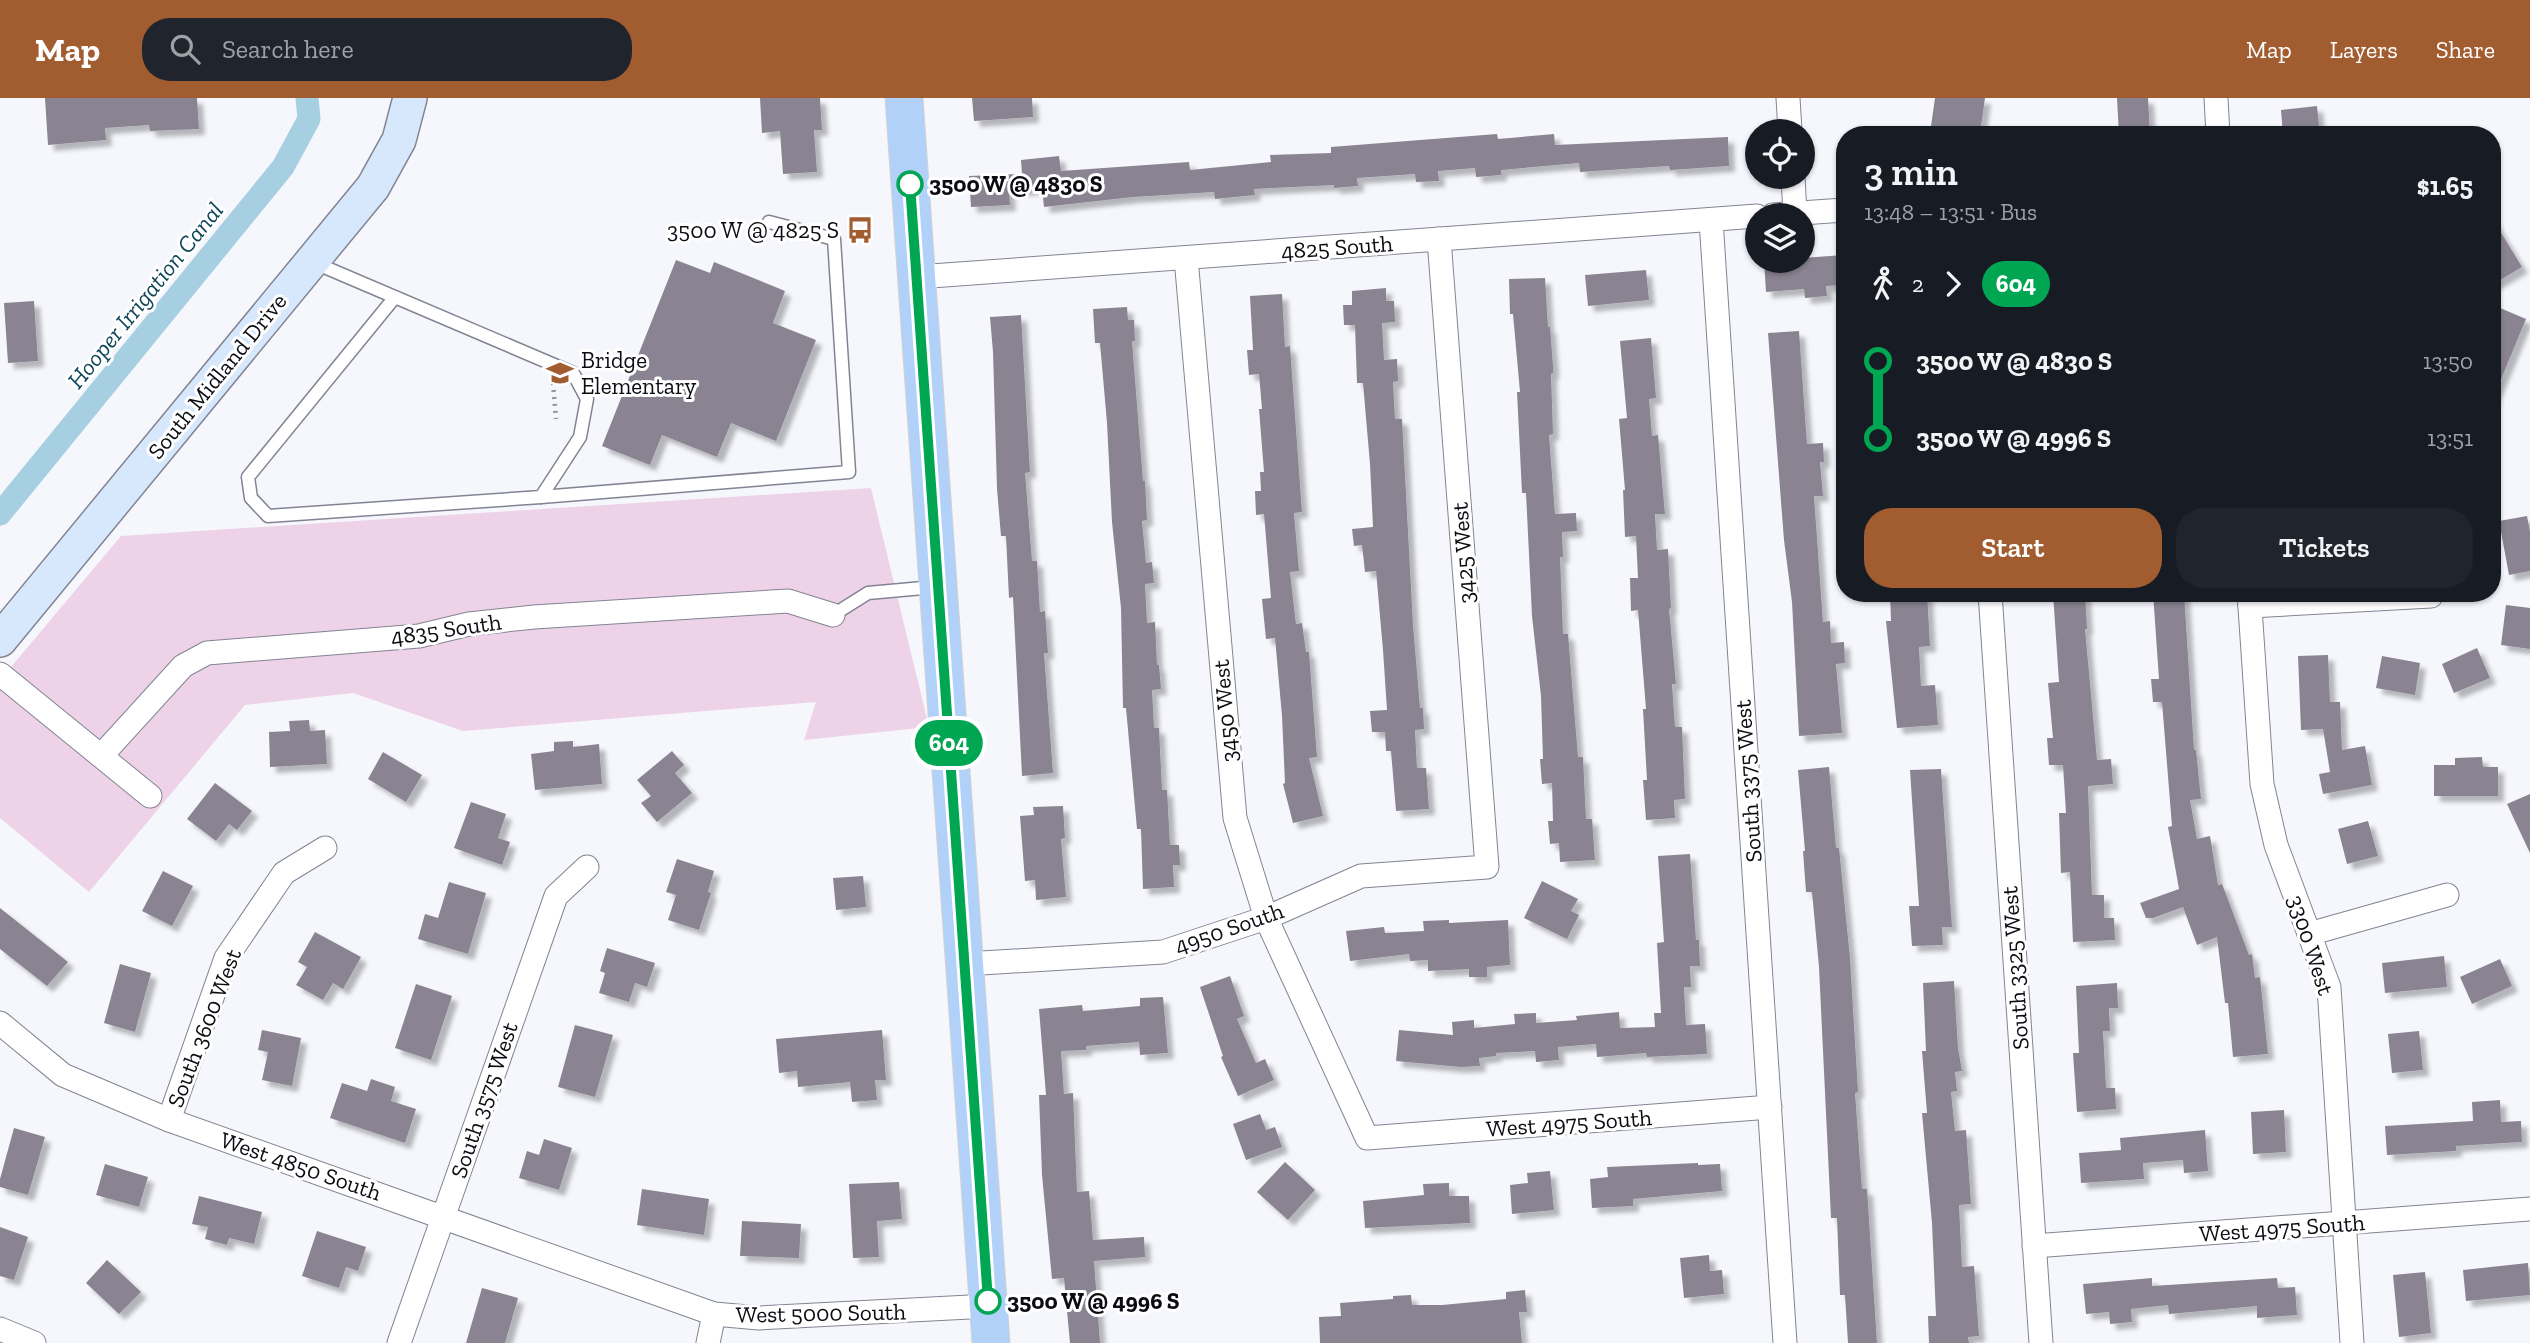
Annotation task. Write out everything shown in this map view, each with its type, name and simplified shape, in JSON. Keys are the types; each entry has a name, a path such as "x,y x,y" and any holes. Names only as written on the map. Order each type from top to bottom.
{"main road":[{"path":"904,98 991,1343"}],"street":[{"name":"South Midland Drive","path":"0,640 373,187 399,139 410,98"},
{"path":"1788,98 1789,119"},
{"path":"2216,98 2218,126"},
{"path":"1815,212 1836,211"},
{"name":"4825 South","path":"917,277 1745,217"},
{"name":"South 3375 West","path":"1711,220 1785,1343"},
{"name":"3425 West","path":"1439,239 1487,867"},
{"name":"3450 West","path":"1186,258 1235,818 1266,918 1367,1138"},
{"name":"4835 South","path":"101,756 183,666 208,653 419,636 469,624 534,617 788,601 833,615"},
{"name":"South 3325 West","path":"1991,602 2041,1343"},
{"name":"3300 West","path":"2250,602 2262,784 2276,845 2329,987 2352,1343"},
{"path":"0,674 150,796"},
{"name":"South 3600 West","path":"169,1120 226,958 284,873 325,848"},
{"name":"South 3575 West","path":"398,1343 556,896 586,867"},
{"name":"4950 South","path":"965,964 1163,952 1266,918 1361,876 1487,867"},
{"path":"2309,934 2447,895"},
{"name":"West 4850 South","path":"3,1034 63,1075 169,1120 443,1216 616,1281"},
{"name":"West 4975 South","path":"1367,1138 1770,1107"},
{"name":"West 4975 South","path":"2034,1246 2530,1209"},
{"name":"West 5000 South","path":"616,1281 714,1314 759,1318 989,1306"},
{"path":"708,1343 714,1314"},
{"path":"0,1329 34,1343"}],"lane":[{"path":"396,298 248,477 251,498 268,516 849,472 834,239 769,222"},
{"path":"311,262 573,373 587,399 580,437 541,497"},
{"path":"833,615 868,593 939,586"}],"path":[{"path":"552,364 556,419"}],"shaded area":[{"path":"871,488 929,727 804,740 816,702 463,731 353,693 245,705 89,892 0,818 0,680 121,536"}],"building":[{"path":"45,98 197,98 199,129 150,131 149,125 105,128 106,140 48,145"},
{"path":"760,98 820,98 822,130 814,130 817,172 783,174 780,131 762,133"},
{"path":"972,98 1032,98 1033,117 974,121"},
{"path":"1935,98 1985,98 1981,126 1931,126"},
{"path":"2117,98 2148,98 2150,126 2119,126"},
{"path":"2317,106 2319,126 2282,126 2281,110"},
{"path":"1497,134 1498,139 1554,134 1555,145 1728,137 1729,166 1670,170 1669,166 1580,172 1579,163 1501,170 1501,175 1476,177 1475,168 1438,171 1439,181 1416,182 1415,174 1357,178 1358,186 1254,189 1255,195 1215,199 1214,192 1133,197 1044,207 1042,188 1009,191 1010,205 971,207 969,176 1022,174 1021,160 1059,156 1061,171 1189,162 1190,170 1271,162 1270,155 1331,153 1331,147"},
{"path":"2501,233 2522,267 2501,280"},
{"path":"1836,256 1836,285 1826,286 1827,296 1805,298 1804,289 1766,292 1765,273 1815,273 1815,257"},
{"name":"Bridge Elementary","path":"676,260 710,273 714,262 785,291 773,323 816,340 776,441 731,423 717,457 662,435 650,465 602,446"},
{"path":"1646,270 1649,300 1588,306 1585,275"},
{"path":"1545,278 1553,366 1553,434 1549,435 1555,514 1576,513 1577,531 1562,532 1563,557 1560,557 1563,634 1568,634 1578,757 1583,757 1586,819 1592,819 1595,860 1560,862 1559,843 1550,844 1548,821 1553,821 1552,783 1542,784 1541,696 1532,616 1526,493 1522,493 1517,392 1520,392 1513,314 1510,314 1509,279"},
{"path":"1386,288 1386,301 1394,301 1395,322 1382,323 1384,360 1397,359 1398,381 1393,382 1395,419 1402,419 1413,625 1420,708 1423,708 1424,729 1415,730 1417,768 1426,768 1429,809 1396,811 1391,751 1386,751 1385,732 1372,732 1370,711 1387,710 1383,650 1376,571 1365,572 1362,545 1354,546 1352,529 1373,527 1363,383 1357,383 1355,325 1344,325 1343,305 1352,305 1352,291"},
{"path":"1282,294 1285,347 1290,346 1302,512 1294,513 1299,571 1290,572 1296,624 1302,623 1306,652 1309,652 1317,757 1309,758 1323,816 1293,823 1283,784 1282,716 1275,638 1266,639 1262,599 1271,598 1264,514 1256,515 1255,491 1261,491 1260,472 1264,472 1259,374 1249,375 1247,350 1253,350 1250,296"},
{"path":"34,301 38,361 8,363 4,303"},
{"path":"1127,307 1128,320 1134,320 1135,341 1132,341 1147,520 1142,521 1146,563 1152,562 1154,583 1145,584 1147,623 1155,622 1161,689 1152,690 1154,728 1159,728 1162,790 1167,790 1170,845 1179,845 1180,865 1173,865 1174,887 1143,889 1141,829 1137,829 1126,708 1123,708 1121,608 1112,522 1100,343 1095,343 1093,309"},
{"path":"2501,308 2526,319 2501,379"},
{"path":"1021,315 1030,472 1025,473 1032,561 1037,561 1040,612 1045,611 1048,653 1044,653 1053,773 1022,776 1013,597 1009,598 1006,536 1001,536 997,489 990,317"},
{"path":"1799,331 1807,444 1823,443 1824,462 1820,462 1823,496 1814,496 1823,622 1830,621 1831,643 1844,642 1845,663 1836,664 1842,733 1799,736 1792,602 1784,540 1768,333"},
{"path":"1651,338 1656,398 1649,399 1652,436 1658,435 1665,514 1655,514 1657,550 1668,549 1669,609 1676,684 1672,684 1675,727 1682,727 1685,799 1674,800 1675,818 1646,820 1643,709 1646,709 1638,610 1631,611 1630,578 1638,578 1636,536 1625,537 1625,490 1619,419 1627,418 1620,341"},
{"path":"2527,516 2530,532 2530,571 2509,575 2501,521"},
{"path":"1890,602 1928,602 1930,646 1919,647 1921,686 1935,685 1938,725 1897,728 1886,621 1891,621"},
{"path":"2054,602 2086,602 2085,629 2097,760 2111,759 2113,784 2088,786 2092,895 2104,895 2104,918 2114,918 2115,940 2073,942 2070,872 2061,873 2059,813 2066,813 2063,765 2049,765 2047,738 2053,738 2048,683 2059,682"},
{"path":"2154,602 2185,602 2194,750 2201,799 2190,800 2197,839 2210,836 2218,885 2222,884 2249,955 2252,954 2255,978 2260,977 2268,1054 2233,1057 2228,1003 2225,1003 2217,937 2197,945 2183,907 2146,918 2140,903 2179,889 2168,827 2172,826 2162,702 2153,702 2151,679 2159,679"},
{"path":"2506,605 2530,608 2530,649 2501,645"},
{"path":"2477,648 2490,678 2454,693 2442,664"},
{"path":"2328,655 2330,702 2340,702 2342,750 2365,746 2372,785 2323,794 2319,774 2330,772 2323,729 2301,730 2298,656"},
{"path":"2382,656 2420,663 2415,695 2376,688"},
{"path":"309,720 310,731 325,730 327,764 270,767 269,732 290,731 289,721"},
{"path":"573,741 573,747 599,744 602,784 535,790 531,754 554,751 554,742"},
{"path":"672,751 684,765 675,773 692,793 657,822 641,803 651,796 637,780"},
{"path":"383,752 422,775 406,802 368,779"},
{"path":"2482,757 2483,767 2498,767 2498,796 2434,796 2434,765 2455,765 2455,758"},
{"path":"1829,767 1850,958 1858,1092 1855,1093 1862,1189 1867,1189 1877,1343 1848,1343 1845,1295 1840,1295 1837,1218 1831,1218 1819,967 1812,892 1806,892 1798,770"},
{"path":"1941,769 1952,927 1942,927 1943,945 1912,946 1909,906 1919,906 1910,770"},
{"path":"215,783 252,811 237,830 229,824 216,841 187,819"},
{"path":"2530,794 2530,853 2507,804"},
{"path":"471,802 506,814 498,838 510,842 502,865 454,848"},
{"path":"1063,806 1065,838 1061,839 1066,897 1036,900 1035,880 1025,881 1020,816 1034,815 1033,807"},
{"path":"2368,821 2378,856 2347,864 2338,829"},
{"path":"1690,854 1700,966 1690,966 1691,987 1684,987 1686,1025 1705,1024 1707,1054 1647,1057 1646,1053 1597,1057 1596,1044 1558,1047 1559,1060 1536,1062 1535,1051 1496,1053 1496,1056 1479,1058 1480,1066 1461,1067 1396,1061 1399,1030 1453,1035 1452,1022 1474,1020 1474,1028 1515,1024 1514,1014 1536,1013 1536,1023 1577,1020 1576,1016 1619,1012 1620,1028 1655,1027 1654,1013 1661,1013 1657,943 1664,942 1658,856"},
{"path":"677,859 714,871 708,892 711,893 699,930 668,920 676,895 666,892"},
{"path":"163,871 193,886 172,926 142,911"},
{"path":"863,876 866,907 836,910 833,878"},
{"path":"1542,881 1578,899 1571,911 1579,915 1567,939 1524,918"},
{"path":"449,882 486,893 468,954 418,939 425,914 438,918"},
{"path":"0,908 68,962 47,986 0,949"},
{"path":"1449,920 1449,923 1508,920 1510,965 1487,967 1487,977 1469,977 1469,969 1428,971 1428,960 1410,961 1409,954 1350,961 1346,931 1384,927 1385,933 1424,931 1423,921"},
{"path":"315,932 361,957 343,989 333,983 323,1000 296,985 307,967 298,962"},
{"path":"607,948 655,963 647,987 635,983 629,1002 599,993 605,973 600,971"},
{"path":"2444,956 2447,987 2385,993 2382,963"},
{"path":"2500,959 2512,986 2472,1004 2460,977"},
{"path":"120,964 151,973 135,1032 104,1023"},
{"path":"1230,976 1244,1016 1237,1019 1256,1063 1265,1059 1274,1080 1238,1096 1221,1057 1223,1056 1200,987"},
{"path":"1954,981 1962,1071 1955,1072 1957,1091 1951,1092 1955,1131 1966,1130 1971,1204 1959,1205 1962,1267 1974,1266 1979,1336 1968,1337 1969,1343 1929,1343 1928,1316 1936,1316 1932,1223 1922,1113 1927,1113 1922,1051 1926,1051 1923,983"},
{"path":"2117,983 2118,1008 2109,1008 2110,1031 2103,1031 2106,1088 2115,1088 2116,1109 2077,1112 2073,1053 2079,1053 2076,986"},
{"path":"416,984 452,996 431,1060 395,1048"},
{"path":"1163,997 1168,1053 1140,1055 1139,1042 1086,1046 1086,1050 1061,1051 1064,1094 1073,1093 1077,1192 1089,1191 1093,1240 1144,1237 1145,1257 1094,1261 1100,1343 1070,1343 1064,1278 1052,1279 1042,1175 1039,1095 1046,1095 1039,1009 1082,1005 1083,1011 1140,1006 1140,998"},
{"path":"575,1025 613,1035 595,1097 558,1087"},
{"path":"262,1030 301,1038 292,1086 262,1080 268,1052 258,1050"},
{"path":"882,1030 886,1080 875,1080 877,1100 852,1102 850,1082 798,1087 797,1071 779,1073 776,1039"},
{"path":"2419,1031 2423,1070 2392,1073 2388,1034"},
{"path":"371,1079 395,1087 391,1101 416,1109 405,1143 330,1118 342,1083 367,1091"},
{"path":"2500,1100 2501,1122 2521,1121 2522,1142 2456,1146 2456,1151 2387,1155 2385,1126 2473,1121 2472,1102"},
{"path":"2284,1110 2286,1152 2253,1154 2251,1112"},
{"path":"1260,1114 1266,1130 1275,1127 1282,1147 1246,1160 1233,1124"},
{"path":"14,1128 45,1137 28,1195 0,1187"},
{"path":"2205,1130 2208,1171 2184,1173 2183,1160 2143,1163 2144,1179 2081,1183 2079,1153 2121,1150 2120,1138"},
{"path":"544,1139 572,1148 559,1190 519,1178 527,1151 539,1155"},
{"path":"1285,1162 1315,1190 1288,1220 1257,1192"},
{"path":"105,1164 148,1177 139,1207 96,1195"},
{"path":"1720,1164 1722,1191 1633,1199 1633,1206 1592,1208 1590,1179 1608,1177 1607,1167"},
{"path":"1550,1171 1554,1210 1512,1214 1510,1185 1528,1183 1527,1173"},
{"path":"899,1182 902,1219 877,1221 879,1257 853,1258 849,1184"},
{"path":"1449,1183 1449,1196 1469,1196 1470,1223 1365,1228 1363,1201 1424,1195 1423,1184"},
{"path":"642,1189 709,1199 704,1235 637,1225"},
{"path":"199,1196 262,1212 254,1244 229,1238 227,1245 205,1239 208,1227 192,1224"},
{"path":"742,1221 801,1224 799,1258 740,1256"},
{"path":"0,1227 28,1237 14,1280 0,1276"},
{"path":"317,1231 366,1247 358,1271 346,1267 339,1288 302,1276"},
{"path":"1709,1255 1710,1271 1722,1270 1724,1294 1684,1298 1680,1258"},
{"path":"107,1260 141,1292 119,1314 86,1283"},
{"path":"2528,1263 2530,1295 2466,1301 2463,1270"},
{"path":"2425,1272 2431,1333 2399,1337 2393,1275"},
{"path":"2152,1278 2152,1286 2277,1278 2278,1288 2295,1287 2297,1315 2257,1318 2257,1306 2169,1314 2168,1305 2131,1309 2132,1322 2110,1324 2109,1312 2086,1314 2083,1284"},
{"path":"482,1288 518,1298 505,1343 466,1343"},
{"path":"1525,1290 1527,1312 1519,1312 1522,1343 1320,1343 1319,1317 1341,1316 1340,1303 1411,1295 1412,1305 1442,1305 1506,1299 1506,1292"}],"waterway":[{"name":"Hooper Irrigation Canal","path":"0,514 283,167 309,119 307,98"}],"bus line":[{"name":"604","path":"910,184 988,1301"}],"place":[{"name":"3500 W @ 4830 S","path":"910,184"},
{"name":"3500 W @ 4825 S","path":"860,230"},
{"name":"Bridge Elementary","path":"560,373"},
{"name":"3500 W @ 4996 S","path":"988,1301"}]}
